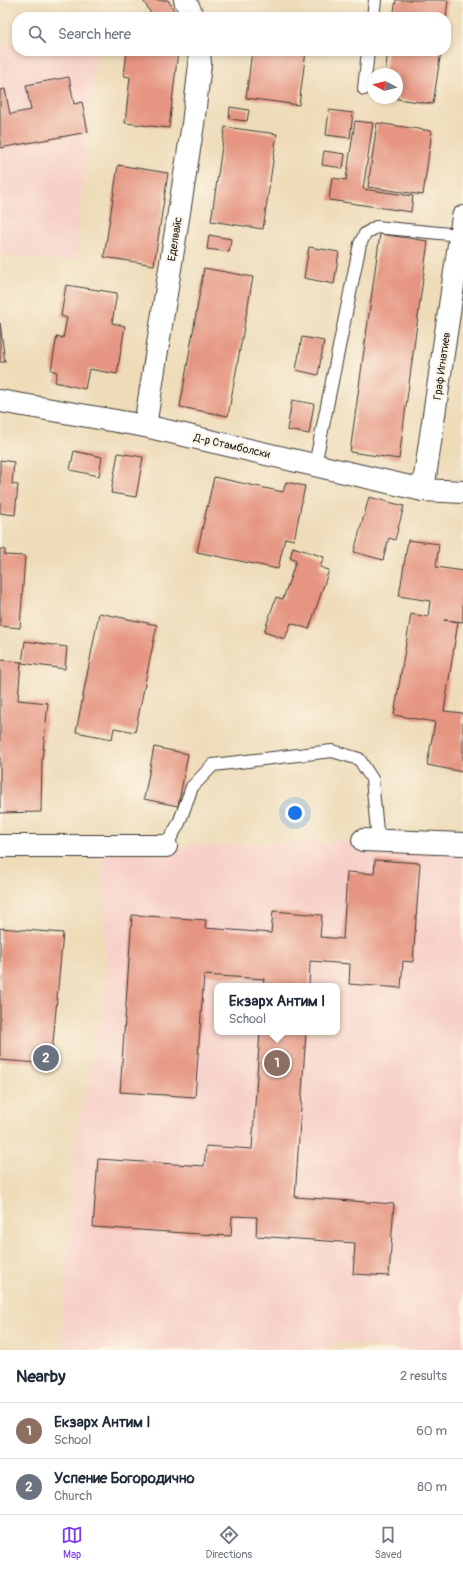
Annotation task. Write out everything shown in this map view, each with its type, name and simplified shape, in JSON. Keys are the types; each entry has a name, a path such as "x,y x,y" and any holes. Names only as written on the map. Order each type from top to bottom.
{"street":[{"path":"185,0 191,12"},
{"name":"Еделвайс","path":"146,426 193,124 200,64 199,56"},
{"name":"Граф Игнатиев","path":"424,490 462,226"},
{"name":"Д-р Стамболски","path":"0,401 146,426 424,490 463,492"},
{"path":"370,840 463,844"},
{"path":"0,846 166,846"}],"lane":[{"path":"373,12 375,0"},
{"path":"364,89 367,56"},
{"path":"315,465 360,244 365,234 376,227 462,226"},
{"path":"166,846 179,823 192,787 213,765 332,750 359,759 372,779 370,840"}],"shaded area":[{"path":"12,46 12,56 96,56 75,261 0,255 0,47"},
{"path":"363,841 463,845 463,1350 403,1350 331,1342 330,1350 61,1350 75,1142 107,984 100,848"}],"building":[{"path":"143,0 168,0 175,12 150,12"},
{"path":"396,0 448,0 447,12 394,12"},
{"path":"126,56 177,56 169,128 125,123 130,77 124,76"},
{"path":"251,56 305,56 299,105 246,98"},
{"path":"387,56 440,56 433,104 403,100 403,68 386,68"},
{"path":"69,77 74,104 82,102 88,132 0,148 0,90 5,89 10,114 31,110 26,85"},
{"path":"230,107 249,110 247,121 229,119"},
{"path":"329,110 353,113 350,138 326,135"},
{"path":"355,121 373,123 363,189 413,196 411,212 329,200 332,178 346,180"},
{"path":"377,123 432,131 423,195 368,187"},
{"path":"225,127 277,134 263,229 211,221"},
{"path":"324,151 345,154 343,168 322,165"},
{"path":"118,165 168,173 154,265 104,257"},
{"path":"380,234 428,241 399,459 350,452"},
{"path":"209,235 231,239 229,252 207,249"},
{"path":"309,247 339,252 334,284 304,278"},
{"path":"204,268 253,277 228,416 180,407"},
{"path":"66,285 117,293 112,323 125,326 117,374 89,369 85,389 55,382 57,372 51,370 57,336 63,338 67,318 61,316"},
{"path":"0,323 5,362 0,362"},
{"path":"302,337 324,341 318,375 296,370"},
{"path":"292,400 314,404 309,434 287,430"},
{"path":"74,451 102,457 99,476 70,470"},
{"path":"118,453 143,457 136,497 111,493"},
{"path":"0,460 14,462 12,484 18,485 15,515 0,513"},
{"path":"214,477 283,492 286,482 305,486 294,540 285,538 278,569 197,552"},
{"path":"369,497 404,506 395,540 389,538 383,560 354,552"},
{"path":"408,540 439,544 436,567 463,571 463,622 444,620 458,622 444,711 463,713 463,772 427,765 435,722 394,715 411,614 428,617 430,601 399,596"},
{"path":"293,547 324,557 320,567 329,570 309,629 291,623 285,639 264,632 276,597 283,599 296,561 290,558"},
{"path":"0,549 5,550 5,555 25,556 20,628 0,626"},
{"path":"99,613 157,625 135,732 114,728 112,739 76,732"},
{"path":"25,641 67,647 65,669 22,663"},
{"path":"0,660 21,662 18,700 48,703 42,760 41,812 0,813"},
{"path":"154,747 188,754 178,806 144,799"},
{"path":"375,860 420,863 413,962 403,961 401,988 349,984 350,964 310,961 309,983 263,983 264,979 204,975 195,1097 120,1092 132,915 206,920 205,928 271,933 273,911 322,915 320,937 343,939 347,872 374,874"},
{"path":"0,928 63,933 51,1064 0,1060"},
{"path":"260,1035 306,1035 295,1197 394,1204 389,1276 353,1274 355,1243 256,1236 257,1217 232,1216 231,1236 93,1227 98,1159 204,1166 206,1146 252,1149"}],"place":[{"name":"Успение Богородично","path":"46,1058"},
{"name":"Екзарх Антим I","path":"277,1063"}]}
